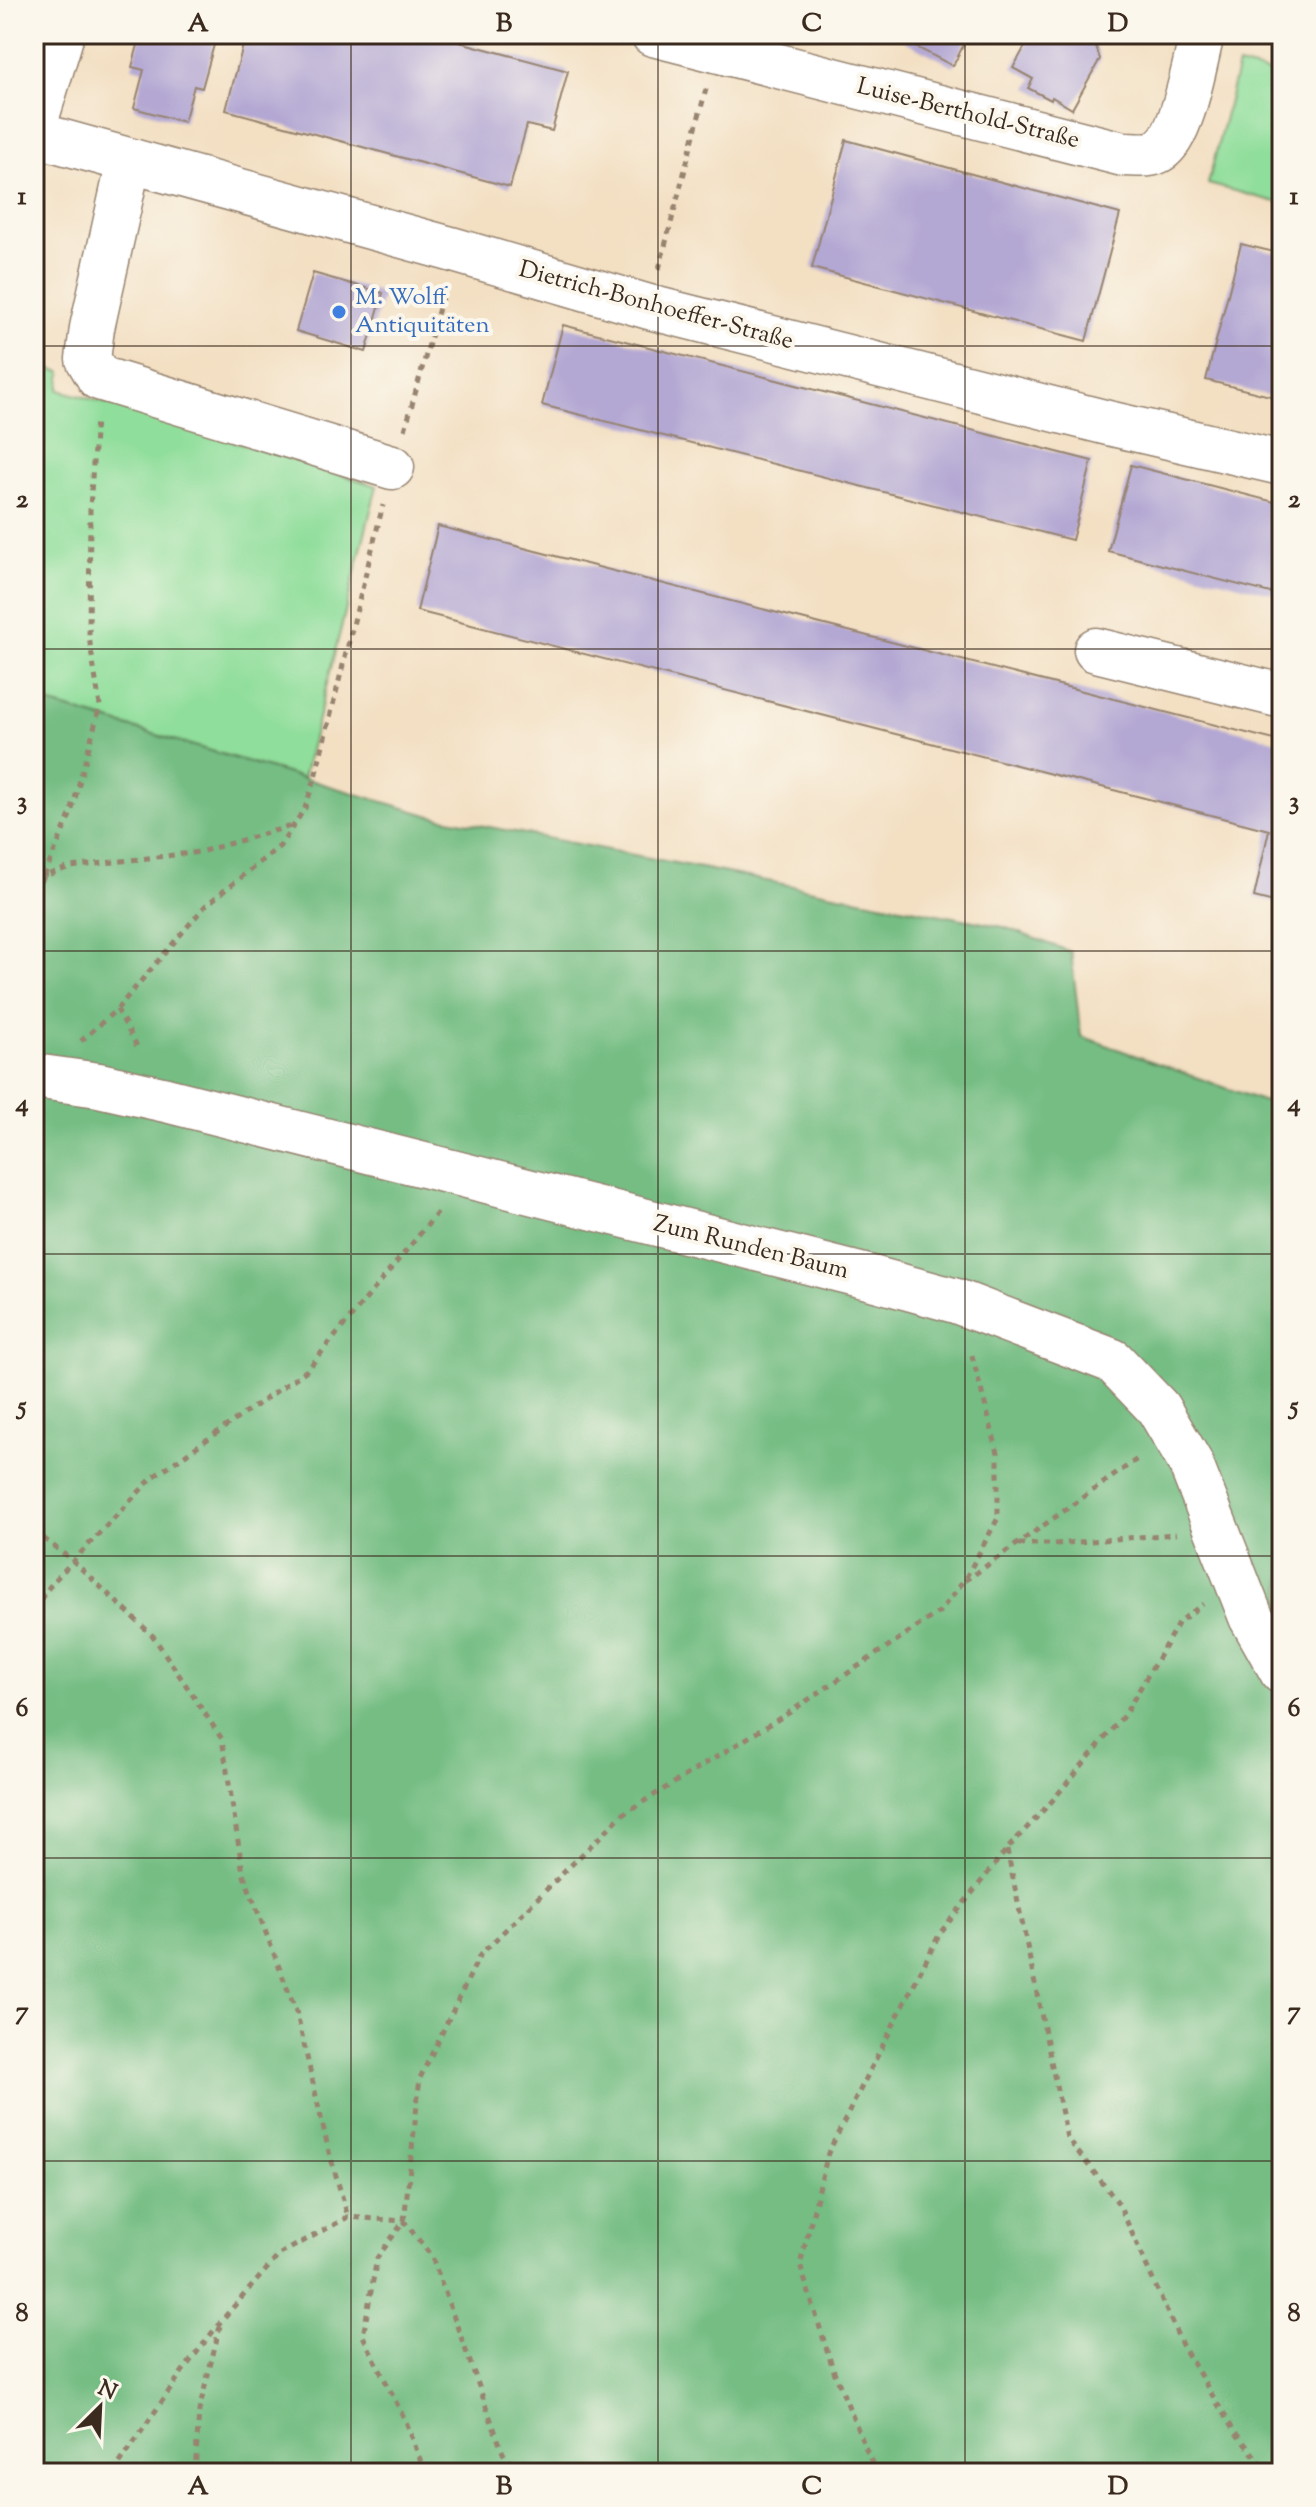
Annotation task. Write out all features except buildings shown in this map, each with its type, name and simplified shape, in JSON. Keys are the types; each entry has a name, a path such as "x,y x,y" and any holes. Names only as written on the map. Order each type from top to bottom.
{"street":[{"path":"34,127 62,34"},
{"name":"Luise-Berthold-Straße","path":"653,34 717,49 786,50 1123,154 1142,155 1158,152 1168,143 1181,117 1202,34"},
{"name":"Dietrich-Bonhoeffer-Straße","path":"34,134 649,307 1108,423 1282,463"},
{"path":"129,161 92,328 88,359 99,378 397,453"},
{"path":"1096,650 1282,696"},
{"name":"Zum Runden Baum","path":"38,1076 166,1100 956,1301 1113,1361 1158,1408 1190,1462 1251,1617 1282,1672"}],"path":[{"path":"649,307 717,49"},
{"path":"38,1076 117,1009 205,906 280,846 305,808 397,453 423,371 454,250"},
{"path":"34,891 44,876 71,813 100,706 89,637 90,508 99,378"},
{"path":"44,876 70,867 200,852 293,825"},
{"path":"34,1609 52,1583 153,1477 307,1370 468,1176"},
{"path":"425,2473 407,2424 363,2336 377,2258 404,2221 420,2078 480,1955 623,1814 790,1712 939,1612 964,1581 998,1518 998,1453 956,1301"},
{"path":"964,1581 1174,1434"},
{"path":"34,1531 73,1561 153,1636 222,1739 243,1873 297,2014 329,2152 348,2217"},
{"path":"1016,1544 1217,1532"},
{"path":"880,2473 871,2461 833,2369 800,2265 828,2153 940,1933 1007,1849 1125,1714 1179,1622 1237,1580"},
{"path":"1007,1849 1067,2138 1119,2204 1182,2345 1234,2431 1269,2473"},
{"path":"113,2473 182,2372 221,2321 280,2254 348,2217 404,2221 432,2257 503,2453 517,2473"},
{"path":"195,2473 199,2411 221,2321"}],"green space":[{"path":"1238,65 1282,76 1280,203 1208,184"},
{"path":"34,364 62,372 59,390 177,423 377,486 303,778 34,699"},
{"path":"34,699 428,815 1004,927 1071,952 1081,1036 1282,1108 1282,2473 34,2473"}],"place":[{"name":"M. Wolff Antiquitäten","path":"339,312"}]}
